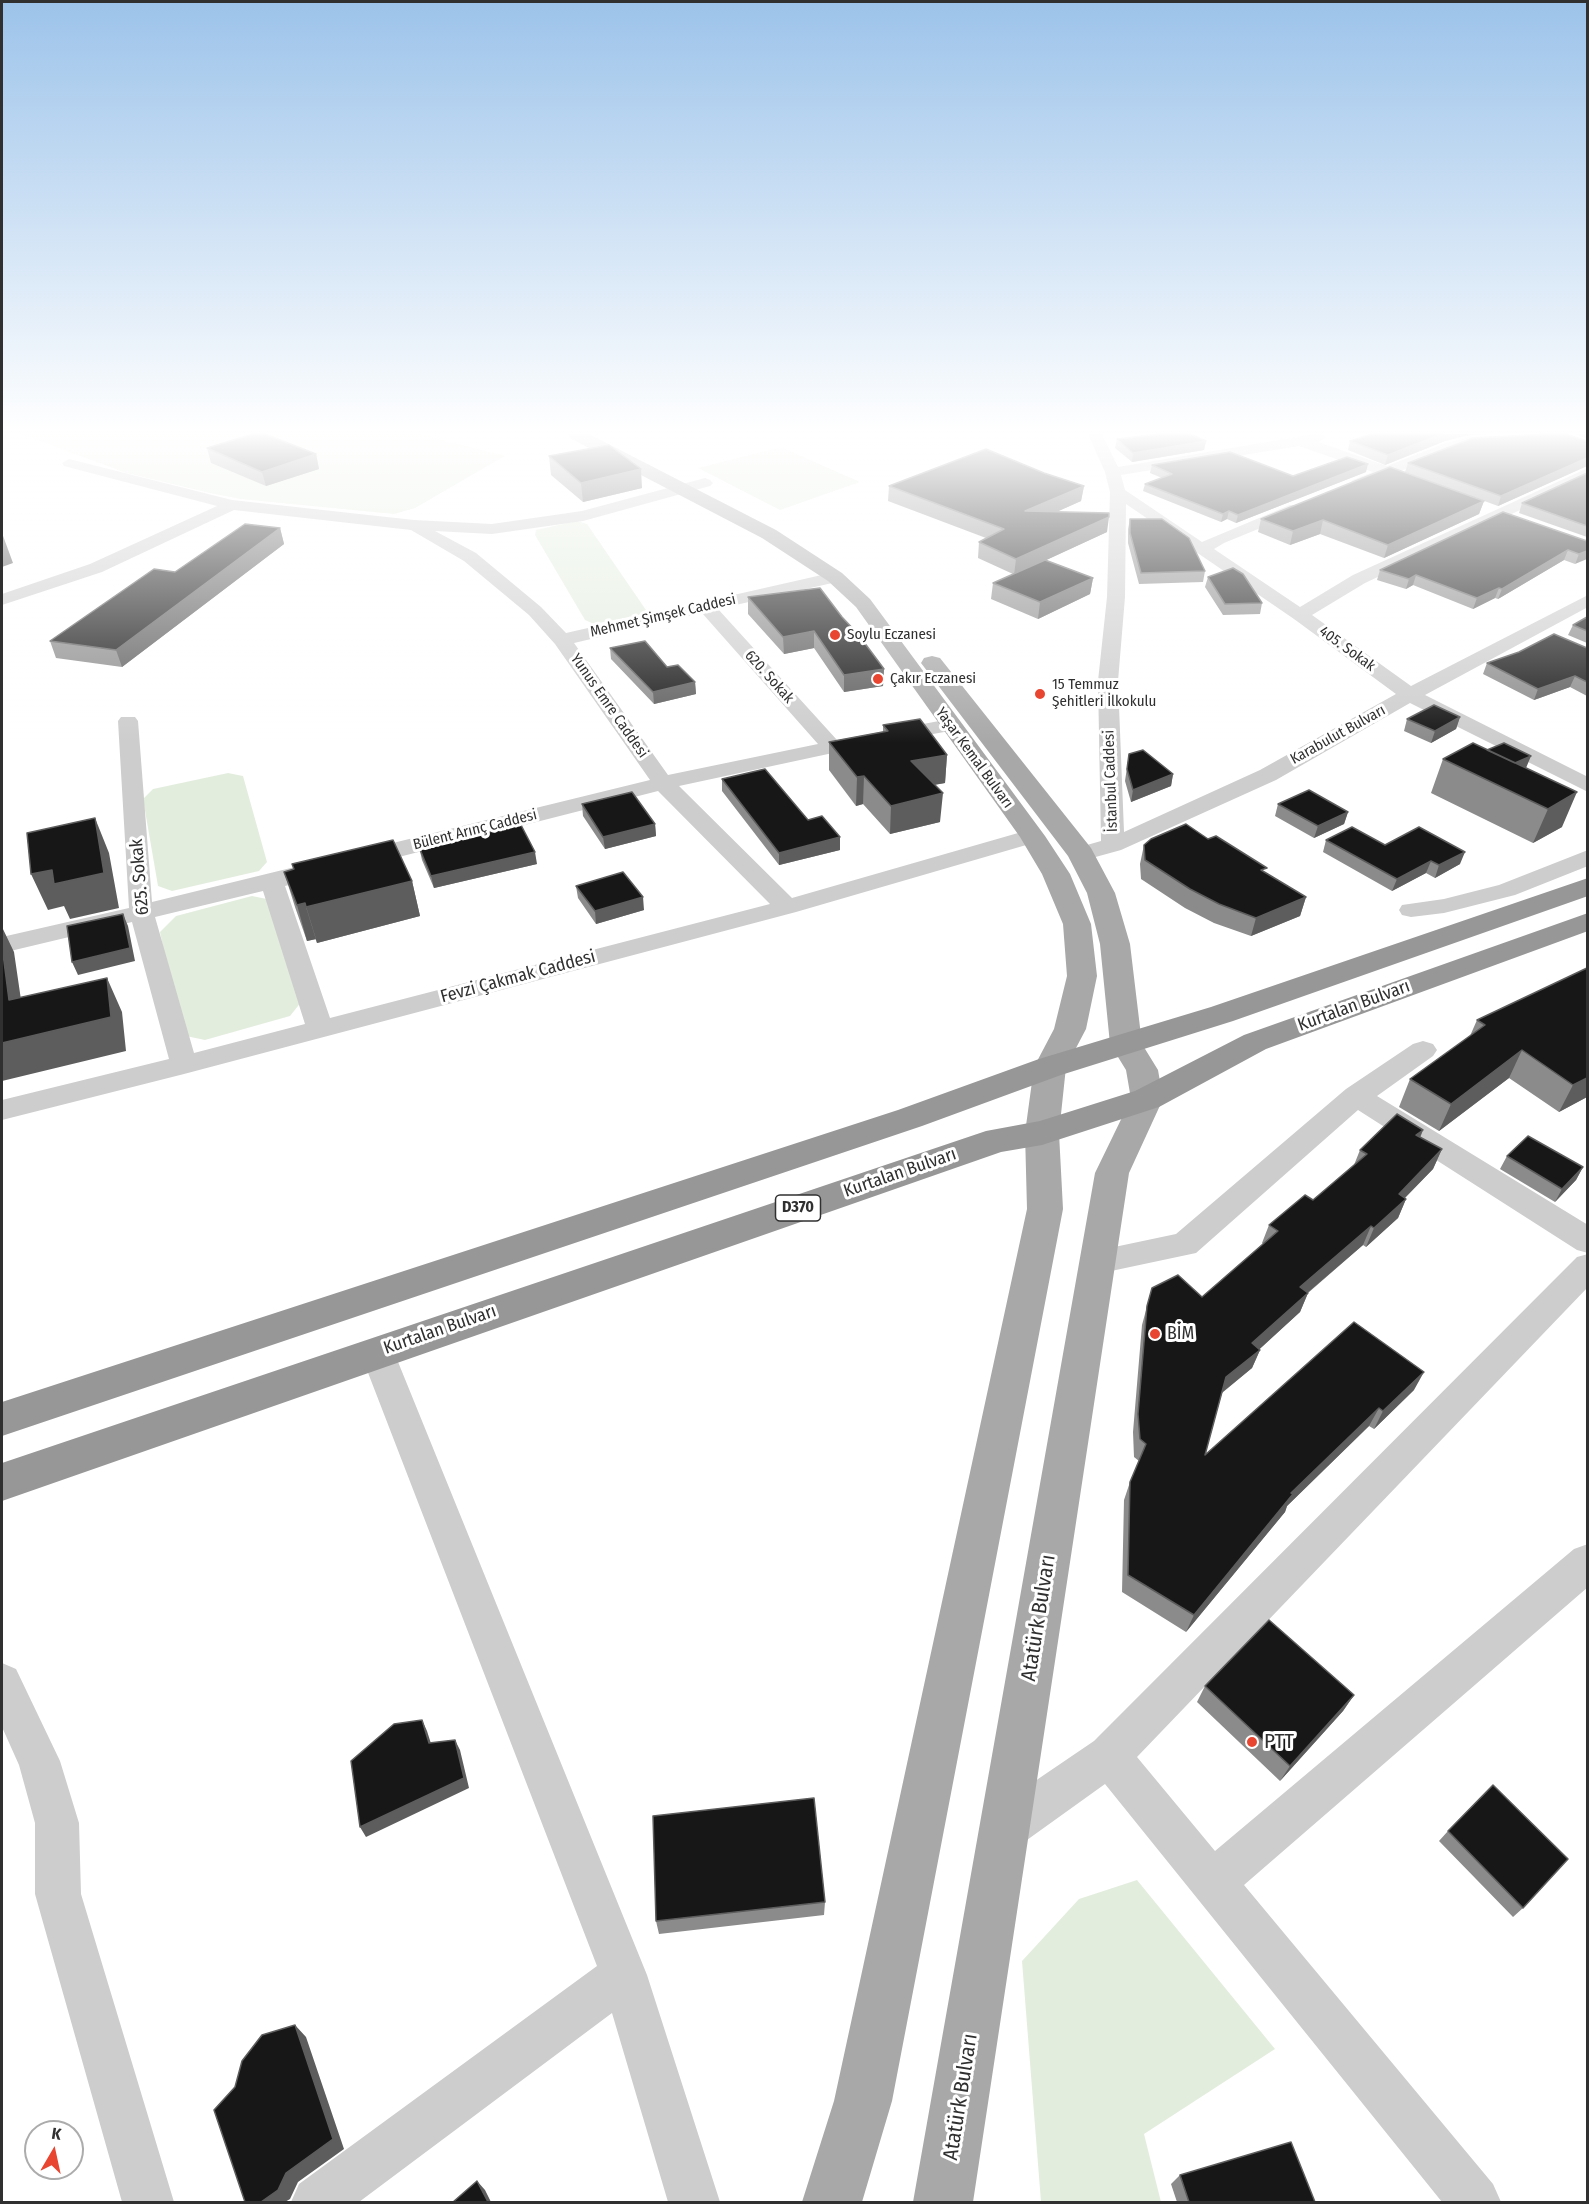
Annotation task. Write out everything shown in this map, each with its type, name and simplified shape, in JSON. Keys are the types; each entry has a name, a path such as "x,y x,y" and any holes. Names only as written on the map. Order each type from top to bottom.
{"highway":[{"name":"Kurtalan Bulvarı","path":"2,1419 910,1118 1050,1067 1222,1014 1587,886"},
{"name":"Kurtalan Bulvarı","path":"2,1482 998,1140 1042,1133 1147,1099 1255,1042 1587,921"}],"main road":[{"name":"Yaşar Kemal Bulvarı","path":"773,537 835,577 863,603 1032,836 1056,874 1077,924 1082,976 1070,1029 1050,1067"},
{"name":"Yaşar Kemal Bulvarı","path":"803,537 866,576 1081,854 1101,894 1115,944 1126,1044"},
{"path":"1126,1044 1142,1070 1147,1099"},
{"path":"832,2202 863,2101 1045,1209 1042,1133 1050,1067"},
{"name":"Atatürk Bulvarı","path":"943,2202 1112,1173 1147,1099"}],"street":[{"path":"2,600 96,568 163,537"},
{"name":"Yunus Emre Caddesi","path":"434,537 470,558 535,610 562,640 663,783 787,907"},
{"name":"İstanbul Caddesi","path":"1113,845 1108,681 1116,597 1117,537"},
{"name":"405. Sokak","path":"1184,537 1300,615 1410,695 1587,786"},
{"path":"1202,549 1226,537"},
{"path":"1300,615 1359,579 1446,537"},
{"name":"Mehmet Şimşek Caddesi","path":"562,640 835,577"},
{"name":"Karabulut Bulvarı","path":"1081,854 1113,845 1268,775 1410,695 1541,633 1587,600"},
{"name":"620. Sokak","path":"706,607 832,747"},
{"name":"625. Sokak","path":"128,720 141,912 184,1065"},
{"name":"Bülent Arınç Caddesi","path":"2,945 272,882 663,783 832,747 950,726"},
{"name":"Fevzi Çakmak Caddesi","path":"2,1110 184,1065 787,907 1032,836"},
{"path":"1411,910 1444,906 1508,890 1587,857"},
{"path":"272,882 320,1029"},
{"path":"1097,1262 1185,1244 1356,1096 1423,1050"},
{"path":"1356,1096 1587,1241"},
{"path":"1004,1829 1109,1756 1587,1266"},
{"path":"377,1352 624,1975 694,2202"},
{"path":"1213,1882 1587,1562"},
{"path":"2,1683 39,1761 57,1823 58,1894 148,2202"},
{"path":"1109,1756 1475,2202"},
{"path":"317,2202 624,1975"}],"green space":[{"path":"536,537 596,537 646,610 639,615 594,624 585,620"},
{"path":"228,773 243,776 267,862 259,871 172,891 158,886 143,799 153,789"},
{"path":"252,896 267,899 302,1001 290,1016 205,1040 181,1035 160,932 176,916"},
{"path":"1137,1880 1275,2049 1144,2134 1161,2202 1041,2202 1022,1961 1079,1899"}],"building":[{"path":"226,537 268,537 116,650 50,641 154,569 175,572"},
{"path":"989,537 1065,537 1016,559 979,542"},
{"path":"1131,537 1187,537 1205,571 1141,573"},
{"path":"1367,537 1406,537 1388,545"},
{"path":"1450,537 1575,537 1587,541 1587,551 1579,554 1568,550 1502,589 1499,588 1477,598 1416,575 1409,579 1380,570"},
{"path":"1045,560 1093,578 1040,602 993,583"},
{"path":"1233,568 1243,574 1262,603 1225,604 1208,577"},
{"path":"820,588 884,669 844,675 814,631 783,637 748,597"},
{"path":"1587,617 1587,631 1573,625"},
{"path":"1554,634 1587,648 1587,682 1575,676 1538,689 1487,663 1519,652"},
{"path":"645,641 667,667 678,665 695,682 653,692 610,648"},
{"path":"1434,705 1460,717 1435,731 1407,719"},
{"path":"920,719 947,755 911,761 943,793 891,806 864,776 857,777 829,742 888,731 883,725"},
{"path":"1473,743 1577,792 1548,809 1443,759"},
{"path":"1504,743 1531,756 1515,763 1487,750"},
{"path":"1143,750 1173,774 1133,790 1127,769 1129,754"},
{"path":"765,769 808,820 822,816 840,837 779,853 722,779"},
{"path":"1309,790 1348,812 1318,826 1278,804"},
{"path":"632,792 655,824 603,837 582,804"},
{"path":"95,818 104,873 54,884 52,870 31,874 27,833"},
{"path":"1186,824 1208,839 1216,836 1267,868 1261,870 1306,897 1256,918 1219,904 1190,889 1145,860 1144,845 1151,839"},
{"path":"521,825 535,852 431,876 419,847"},
{"path":"1352,827 1385,845 1419,827 1465,852 1439,865 1431,861 1397,879 1326,840"},
{"path":"393,840 412,881 306,907 305,903 297,905 284,872 294,869 292,864"},
{"path":"623,872 643,897 595,911 576,886"},
{"path":"123,914 130,948 72,962 67,926"},
{"path":"2,946 9,1000 107,978 111,1017 2,1043"},
{"path":"1587,968 1587,1078 1573,1085 1522,1050 1451,1104 1410,1079 1485,1025 1477,1020"},
{"path":"1397,1114 1423,1130 1416,1135 1442,1149 1399,1194 1406,1199 1374,1228 1371,1226 1300,1287 1308,1293 1252,1343 1260,1350 1226,1377 1205,1455 1354,1322 1424,1372 1383,1411 1379,1408 1291,1493 1293,1494 1194,1615 1128,1575 1130,1482 1146,1444 1140,1439 1138,1414 1147,1306 1152,1288 1178,1275 1202,1297 1278,1231 1269,1225 1305,1195 1313,1200 1367,1154 1360,1150"},
{"path":"1528,1136 1583,1167 1562,1189 1507,1156"},
{"path":"1269,1620 1354,1695 1290,1766 1205,1686"},
{"path":"422,1720 429,1743 455,1740 464,1778 360,1827 351,1761 394,1724"},
{"path":"1493,1785 1568,1859 1523,1908 1448,1831"},
{"path":"814,1798 825,1902 656,1921 653,1816"},
{"path":"295,2025 333,2139 286,2173 278,2190 261,2202 245,2202 214,2110 235,2087 242,2061 262,2035"},
{"path":"1291,2142 1315,2202 1189,2202 1180,2175"},
{"path":"477,2181 488,2202 453,2202"}],"place":[{"name":"Soylu Eczanesi","path":"835,635"},
{"name":"Çakır Eczanesi","path":"878,679"},
{"name":"15 Temmuz Şehitleri İlkokulu","path":"1040,694"},
{"name":"BİM","path":"1155,1334"},
{"name":"PTT","path":"1252,1742"}]}
